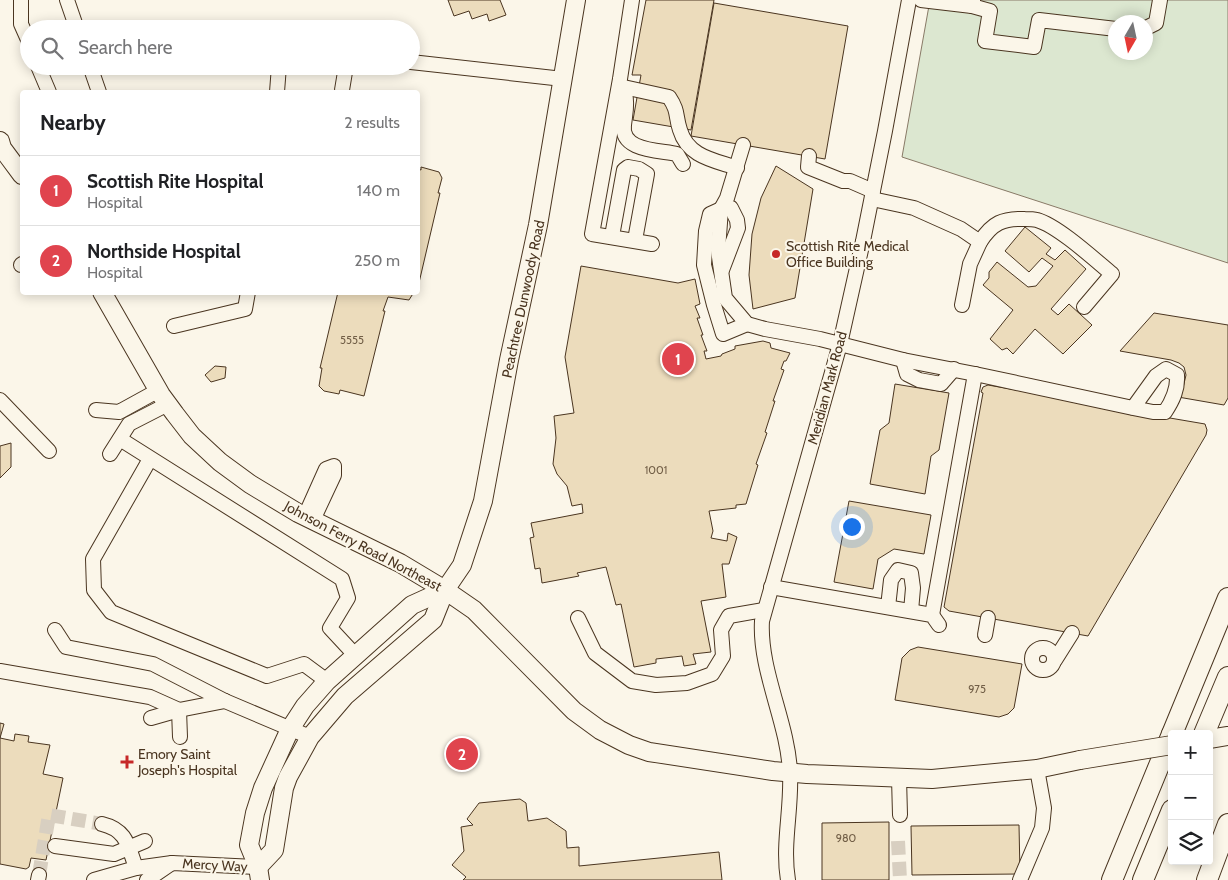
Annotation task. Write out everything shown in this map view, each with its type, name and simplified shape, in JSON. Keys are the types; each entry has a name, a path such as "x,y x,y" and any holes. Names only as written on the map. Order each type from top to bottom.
{"highway":[{"path":"1174,730 1228,598"},
{"path":"1206,730 1228,677"},
{"path":"1112,880 1168,744"},
{"path":"1143,880 1168,820"},
{"path":"1207,880 1228,824"}],"main road":[{"name":"Peachtree Dunwoody Road","path":"259,874 274,850 284,788 288,777 310,738 322,721 349,692 432,620 444,590 462,566 483,501 509,360 538,226 576,0"},
{"path":"0,141 2,148 20,172"},
{"name":"Johnson Ferry Road Northeast","path":"104,295 163,397 192,436 220,462 250,484 309,518 400,564 474,610 574,711 600,730 629,745 649,752 790,772 932,779 1037,769 1168,746"},
{"name":"Peachtree Dunwoody Road","path":"259,874 249,845 255,814 270,769 290,729 305,706 327,681 412,605 444,590"},
{"path":"1213,738 1228,736"}],"street":[{"path":"21,20 22,0"},
{"path":"67,0 74,20"},
{"path":"632,0 592,234 652,244"},
{"path":"1153,24 1156,23 1160,0"},
{"path":"908,1 972,3 990,11 985,41 1034,47 1039,20 1108,28"},
{"name":"Meridian Mark Road","path":"788,880 785,848 790,772 787,750 761,634 764,610 840,344 872,195 904,33 908,1"},
{"path":"420,63 563,79"},
{"path":"42,75 48,90"},
{"path":"93,75 97,90"},
{"path":"277,90 278,75"},
{"path":"342,90 344,75"},
{"path":"618,90 625,94 627,101 623,130 625,139 633,145 677,154 683,164"},
{"path":"618,90 669,97 676,108 683,139 699,155 737,168"},
{"path":"743,145 727,198 721,209 718,250 726,298 748,324 903,360 907,374 919,380 941,384 954,369 1133,408"},
{"path":"809,156 808,167 842,181 850,181 872,195 914,208 961,229 980,242"},
{"path":"612,236 624,170 628,167 639,169 647,174 635,240"},
{"path":"721,273 738,228 737,220 730,208 721,209 710,214 706,231 704,265 723,334 748,324"},
{"path":"958,305 963,274 980,242 994,224 1012,218 1036,220 1056,230 1112,274 1084,307"},
{"path":"174,326 245,309 247,295"},
{"path":"771,587 910,611 935,620 970,434 975,374"},
{"path":"96,410 119,412 163,397"},
{"path":"110,454 129,424 163,397"},
{"path":"0,400 49,451"},
{"path":"119,412 129,424"},
{"path":"120,439 342,579 348,598 330,628 356,656"},
{"path":"150,458 93,559 94,590 111,612 267,676 304,664 327,681"},
{"path":"888,608 891,580 898,570 911,573 913,588 910,611"},
{"path":"578,618 594,653 632,682 656,685 687,683 712,674 723,656 721,630 729,616 764,610"},
{"path":"984,635 988,618"},
{"path":"55,630 66,647 153,664 225,701 310,738"},
{"path":"1055,660 1072,633"},
{"path":"0,671 150,697 179,710"},
{"path":"151,718 179,710 225,701"},
{"path":"179,710 180,737"},
{"path":"1020,880 1042,828 1044,808 1037,769"},
{"path":"899,778 900,815"},
{"path":"102,824 120,832 126,839 136,868"},
{"path":"55,846 114,854 144,841"},
{"path":"147,880 172,863"},
{"name":"Mercy Way","path":"94,880 136,868 172,863 259,874"}],"green space":[{"path":"930,0 1228,0 1228,263 902,157"}],"building":[{"path":"448,0 500,0 506,15 489,21 487,14 472,19 469,11 454,16"},
{"path":"646,0 714,0 691,130 633,120 641,75 632,75"},
{"path":"714,3 848,26 825,159 691,136"},
{"name":"Scottish Rite Medical Office Building","path":"776,166 813,189 795,298 753,309 749,275 752,234 761,198"},
{"path":"421,167 439,172 442,178 420,278 420,170"},
{"path":"1025,227 1051,248 1046,254 1055,260 1065,250 1086,269 1051,309 1058,315 1069,304 1092,325 1063,354 1035,329 1013,354 1007,348 1002,350 990,339 1013,310 983,285 989,278 989,272 997,262 1028,287 1036,286 1053,266 1042,258 1029,272 1005,251"},
{"path":"581,266 678,283 695,279 700,304 695,306 700,318 697,318 707,351 704,351 706,359 721,356 735,349 735,346 763,341 770,343 771,348 790,353 781,369 784,370 773,401 775,401 765,432 767,433 756,464 758,465 746,504 736,505 736,508 709,511 713,531 711,538 727,541 728,533 737,537 729,564 722,564 726,597 701,601 711,652 693,654 696,664 684,666 682,656 656,659 656,663 634,667 621,604 616,605 606,567 577,573 579,576 542,583 540,568 535,569 530,538 534,537 531,523 583,513 582,504 572,506 567,486 557,474 553,464 556,438 554,416 574,413 565,357"},
{"path":"337,295 412,295 409,300 388,297 383,311 385,311 364,396 340,390 339,394 324,391 319,386 322,368 320,368"},
{"path":"1154,313 1228,325 1228,398 1224,405 1178,397 1183,388 1186,375 1184,367 1179,363 1120,351"},
{"path":"215,366 226,367 225,378 211,382 205,375"},
{"path":"895,384 949,393 939,450 931,456 925,494 870,484 880,430 889,423"},
{"path":"988,385 1140,412 1144,417 1158,419 1164,417 1205,424 1206,435 1088,636 949,611 944,607 983,393 981,392 983,387"},
{"path":"11,443 11,467 0,478 0,446"},
{"path":"849,501 931,515 924,554 894,549 878,559 873,589 834,582"},
{"path":"918,647 1022,664 1014,708 1008,714 999,717 895,700 902,658 910,650"},
{"path":"0,723 4,724 0,738"},
{"path":"15,734 29,736 28,742 50,745 43,774 63,778 46,860 31,858 29,867 26,869 0,864 0,738 14,741"},
{"path":"520,799 526,803 528,821 547,818 566,831 567,848 579,847 579,866 719,852 722,880 463,880 466,877 452,865 464,851 461,827 473,825 467,819 479,803"},
{"path":"889,822 889,880 822,880 822,823"},
{"path":"1019,825 1020,874 912,875 911,826"}],"tunnel":[{"path":"39,875 49,815 102,824"},
{"path":"898,841 900,880"}],"place":[{"name":"Scottish Rite Medical Office Building","path":"776,254"},
{"name":"Scottish Rite Hospital","path":"678,359"},
{"name":"Northside Hospital","path":"462,754"},
{"name":"Emory Saint Joseph's Hospital","path":"127,762"}]}
